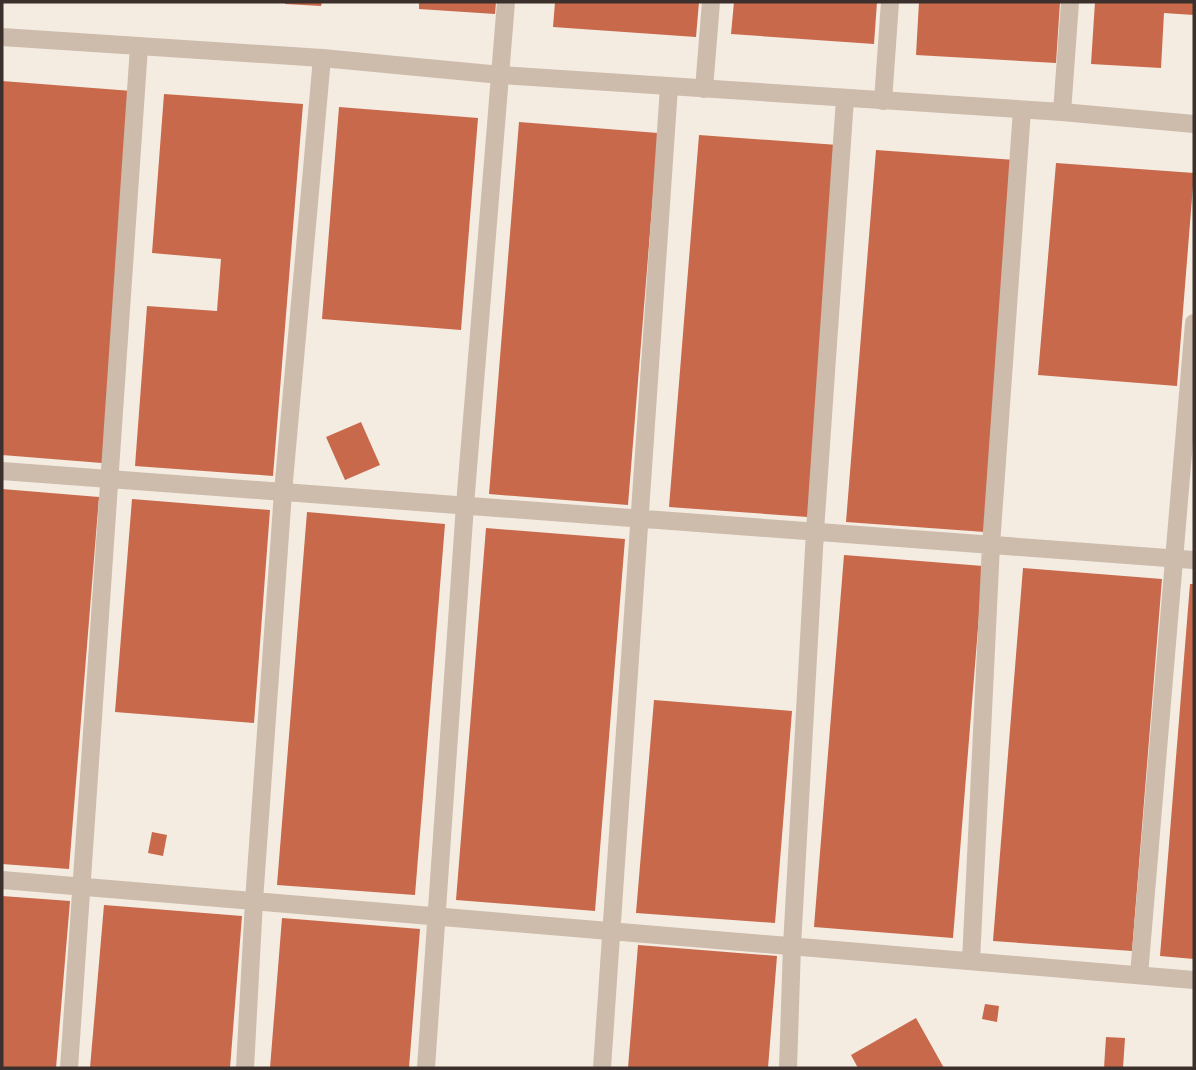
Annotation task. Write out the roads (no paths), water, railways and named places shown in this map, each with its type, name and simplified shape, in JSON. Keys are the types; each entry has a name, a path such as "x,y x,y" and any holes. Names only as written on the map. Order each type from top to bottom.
{"street":[{"path":"426,1068 465,505 506,2"},
{"path":"704,89 711,2"},
{"path":"883,100 890,2"},
{"path":"1062,112 1070,2"},
{"path":"2,37 322,58 501,75 1062,112 1194,124"},
{"path":"69,1068 139,47"},
{"path":"245,1068 283,492 322,58"},
{"path":"603,1068 669,86"},
{"path":"788,1068 792,946 815,531 845,99"},
{"path":"971,961 990,545 1021,110"},
{"path":"1139,975 1194,323"},
{"path":"2,471 1194,560"},
{"path":"2,880 1194,980"}]}
